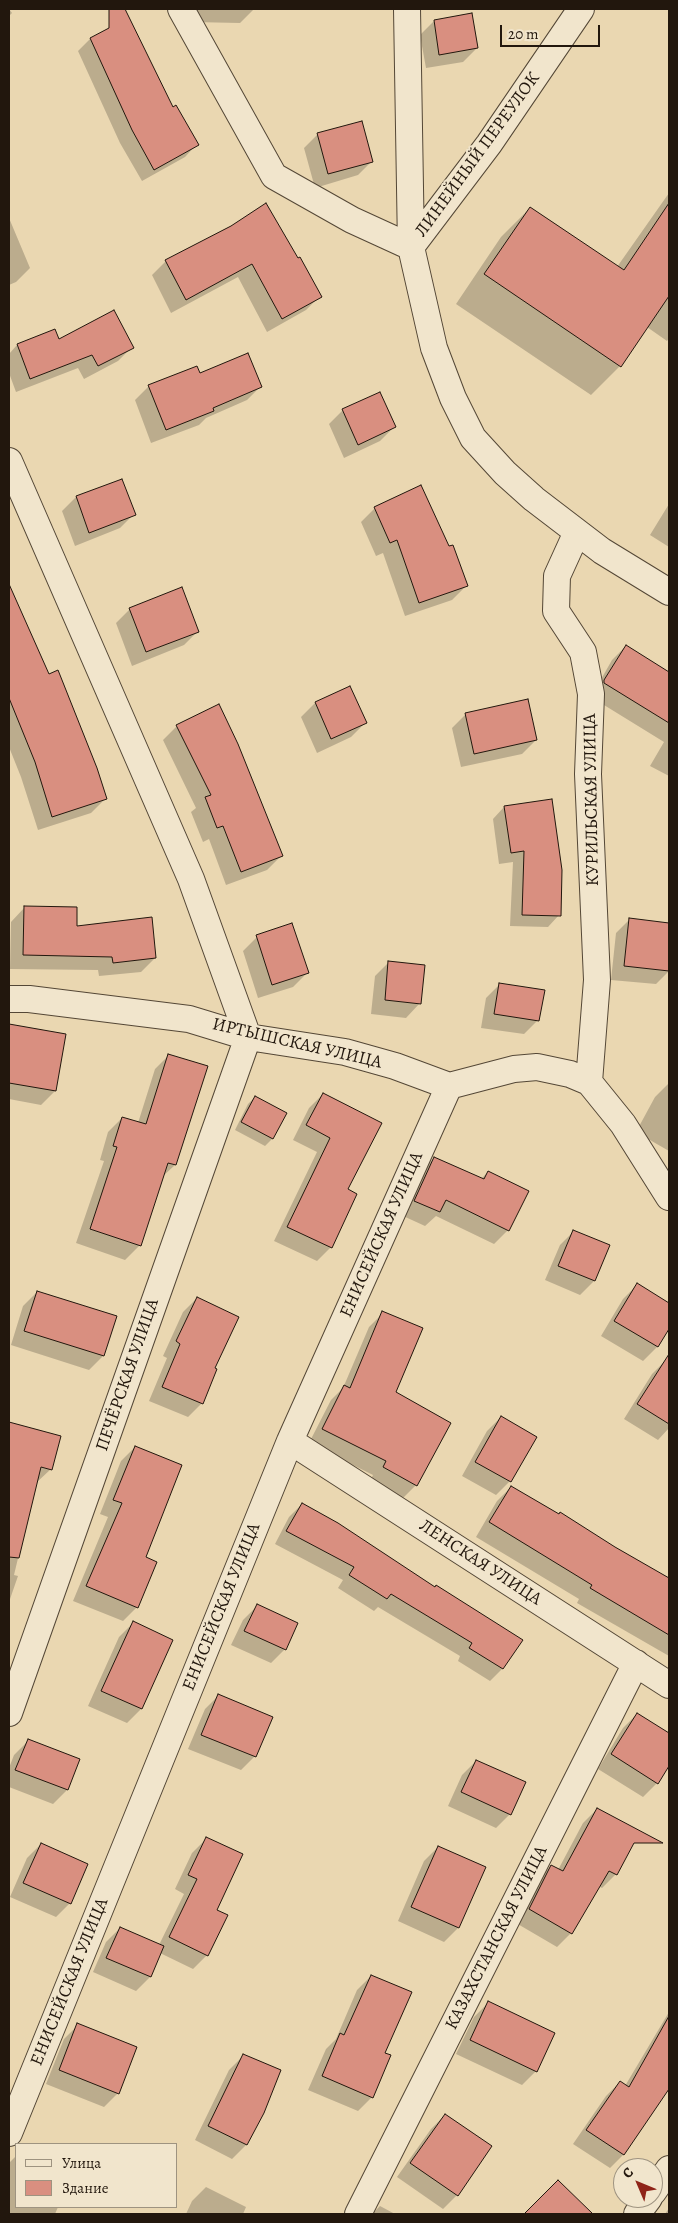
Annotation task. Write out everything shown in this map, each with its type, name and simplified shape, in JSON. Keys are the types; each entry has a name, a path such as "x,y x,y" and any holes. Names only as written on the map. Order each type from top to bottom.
{"street":[{"name":"ЛИНЕЙНЫЙ ПЕРЕУЛОК","path":"181,9 274,176 352,220 411,247 489,144 580,9"},
{"path":"407,9 411,247 434,348 453,398 474,438 520,486 577,532 635,572 669,592"},
{"path":"9,461 191,879 248,1037"},
{"name":"КУРИЛЬСКАЯ УЛИЦА","path":"577,532 557,576 556,611 583,652 591,694 588,774 597,980 590,1082"},
{"name":"ИРТЫШСКАЯ УЛИЦА","path":"9,999 30,999 189,1019 248,1037 345,1052 395,1066 449,1086"},
{"name":"ПЕЧЁРСКАЯ УЛИЦА","path":"9,1713 248,1037"},
{"path":"449,1086 514,1069 537,1068 570,1074 590,1082 623,1124 669,1197"},
{"name":"ЕНИСЕЙСКАЯ УЛИЦА","path":"9,2132 290,1441 449,1086"},
{"name":"ЛЕНСКАЯ УЛИЦА","path":"290,1441 669,1685"},
{"name":"КАЗАХСТАНСКАЯ УЛИЦА","path":"358,2214 636,1663"}],"building":[{"path":"109,9 125,9 173,107 176,105 199,145 154,170 132,130 90,38 109,28"},
{"path":"472,13 478,48 439,55 434,20"},
{"path":"362,121 373,162 328,174 317,133"},
{"path":"266,203 298,258 300,257 322,297 282,319 252,264 186,300 165,260 231,226"},
{"path":"669,203 669,296 621,367 484,274 530,207 624,270"},
{"path":"114,310 134,348 98,366 92,355 30,379 17,344 55,329 59,339"},
{"path":"248,353 262,387 213,408 214,411 166,430 148,385 197,366 200,373"},
{"path":"380,392 396,427 358,445 342,409"},
{"path":"122,479 136,515 89,533 76,496"},
{"path":"421,485 449,546 453,545 468,586 419,603 397,540 390,543 374,507"},
{"path":"9,584 49,674 58,670 97,768 107,799 52,817 35,762 9,698"},
{"path":"182,587 199,632 146,652 129,608"},
{"path":"626,645 669,672 669,723 604,683 604,680"},
{"path":"350,686 367,723 331,739 315,702"},
{"path":"528,699 537,740 474,754 465,713"},
{"path":"219,704 238,744 283,856 241,872 223,826 217,828 205,797 211,795 176,725"},
{"path":"552,799 562,870 561,916 522,915 524,851 511,853 504,806"},
{"path":"24,906 77,907 77,926 152,917 156,958 113,963 112,957 23,955"},
{"path":"629,918 669,923 669,971 624,966"},
{"path":"292,923 309,973 272,985 256,935"},
{"path":"388,961 425,965 421,1004 385,1000"},
{"path":"499,983 545,990 539,1021 494,1014"},
{"path":"9,1024 66,1034 56,1091 9,1083"},
{"path":"168,1054 208,1066 176,1165 168,1163 141,1246 90,1229 117,1147 113,1146 122,1117 146,1124"},
{"path":"323,1093 382,1123 348,1189 357,1194 332,1248 287,1227 330,1138 306,1125"},
{"path":"255,1096 287,1113 273,1139 241,1122"},
{"path":"434,1157 484,1179 488,1171 529,1191 509,1231 446,1200 440,1212 414,1201"},
{"path":"573,1230 610,1245 595,1281 558,1266"},
{"path":"637,1283 669,1303 669,1329 658,1347 614,1321"},
{"path":"37,1291 117,1316 104,1356 24,1331"},
{"path":"197,1297 239,1317 215,1368 217,1369 203,1404 162,1387 180,1344 176,1341"},
{"path":"382,1311 423,1328 396,1392 451,1423 417,1486 383,1467 386,1461 322,1429 344,1385 350,1388"},
{"path":"669,1354 669,1424 637,1404"},
{"path":"501,1416 537,1437 511,1482 475,1462"},
{"path":"9,1422 61,1436 52,1470 41,1467 19,1558 9,1557"},
{"path":"135,1446 182,1465 146,1557 157,1562 138,1608 86,1586 122,1503 113,1500"},
{"path":"511,1486 559,1514 560,1512 669,1578 669,1635 590,1588 592,1585 489,1522"},
{"path":"302,1503 338,1523 435,1587 436,1585 523,1640 503,1669 469,1648 472,1643 391,1594 387,1599 349,1575 354,1567 286,1531"},
{"path":"257,1604 298,1623 286,1650 244,1631"},
{"path":"133,1621 173,1640 142,1709 101,1691"},
{"path":"218,1694 273,1717 256,1757 201,1735"},
{"path":"637,1713 669,1733 669,1766 658,1784 611,1754"},
{"path":"28,1739 80,1759 68,1790 15,1770"},
{"path":"476,1760 526,1782 511,1815 461,1792"},
{"path":"597,1808 663,1843 634,1843 617,1875 609,1871 572,1934 529,1909 551,1865 563,1871"},
{"path":"206,1837 243,1854 217,1910 228,1915 208,1956 169,1937 197,1879 188,1875"},
{"path":"41,1843 88,1864 71,1904 23,1883"},
{"path":"438,1846 486,1867 459,1928 411,1907"},
{"path":"120,1927 164,1946 151,1977 106,1958"},
{"path":"371,1975 412,1992 385,2053 391,2055 373,2098 322,2076 340,2033 344,2035"},
{"path":"488,2001 555,2033 537,2072 470,2040"},
{"path":"669,2016 669,2089 624,2155 586,2130 620,2081 629,2087"},
{"path":"77,2023 137,2047 119,2094 59,2070"},
{"path":"243,2054 281,2070 264,2113 247,2145 208,2126"},
{"path":"445,2114 492,2146 458,2196 410,2163"},
{"path":"558,2180 593,2214 524,2214"}]}
